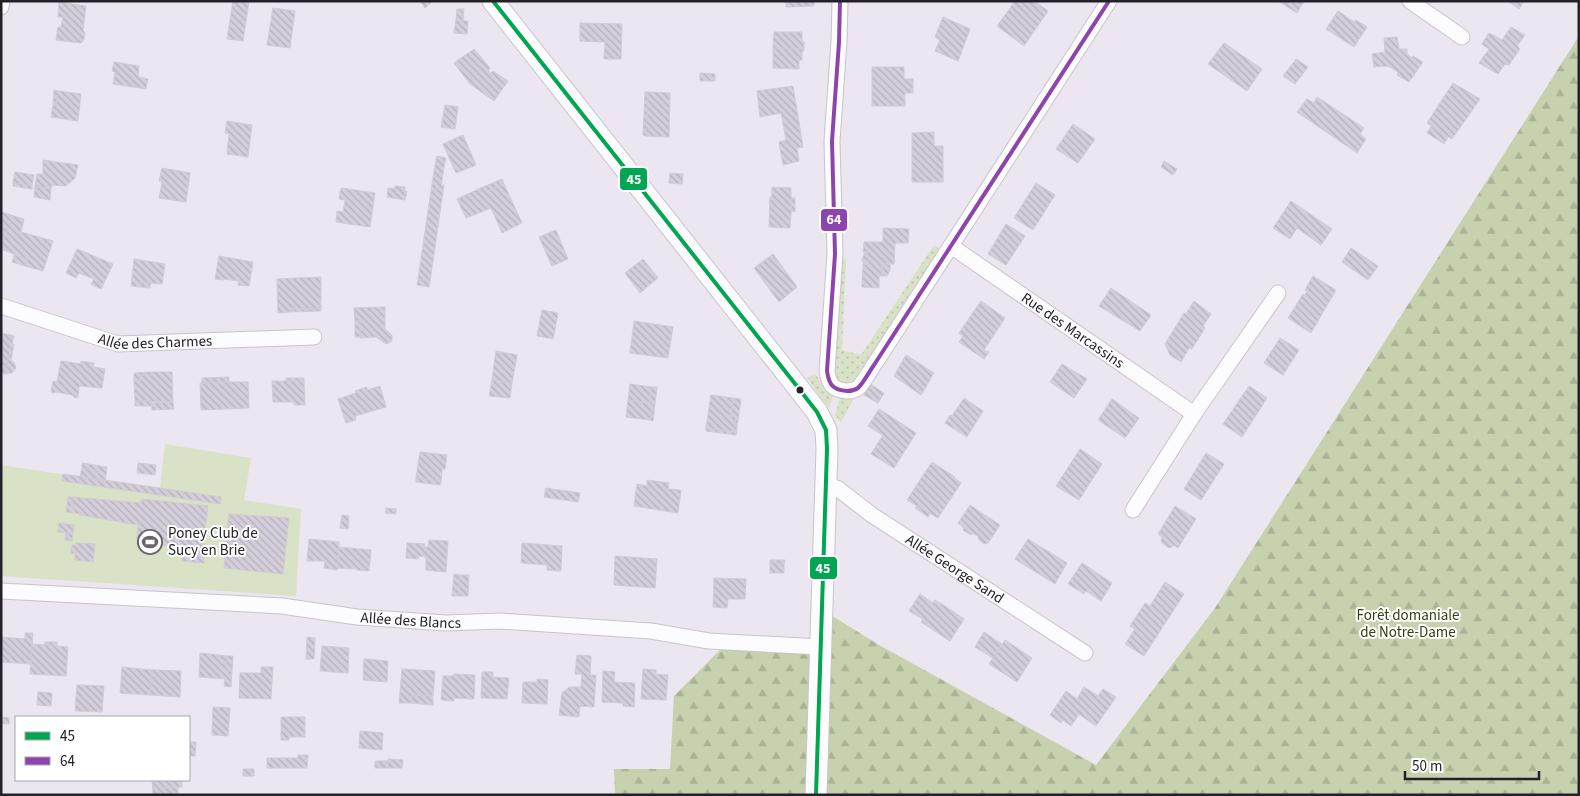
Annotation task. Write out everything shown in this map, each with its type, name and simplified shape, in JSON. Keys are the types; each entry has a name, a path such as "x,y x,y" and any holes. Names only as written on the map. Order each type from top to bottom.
{"street":[{"path":"1,7 2,1"},
{"path":"493,1 817,412 826,430 816,795"},
{"path":"840,1 840,42 832,141 834,254 828,380 838,390 851,391 858,388 874,365 1109,1"},
{"path":"1410,1 1462,37"},
{"name":"Rue des Marcassins","path":"951,246 1194,414"},
{"path":"1133,510 1194,414 1278,293"},
{"name":"Allée des Charmes","path":"1,306 118,344 314,337"},
{"name":"Allée George Sand","path":"825,488 837,488 872,515 1085,653"},
{"name":"Allée des Blancs","path":"1,591 282,606 357,617 446,623 500,621 651,631 709,641 820,641"}],"green space":[{"name":"Forêt domaniale de Notre-Dame","path":"1579,36 1579,795 615,795 614,769 670,769 674,696 728,642 820,647 821,609 879,645 1096,765 1215,608"},
{"path":"934,245 939,249 856,382 849,386 840,382 832,369 839,259 846,259 842,350 861,355"},
{"path":"813,375 817,376 824,390 833,396 829,408 807,378"},
{"path":"840,397 854,398 841,422 835,416"},
{"name":"Poney Club de Sucy en Brie","path":"165,444 251,458 244,500 301,509 296,596 1,576 1,465 160,489"}],"building":[{"path":"233,1 249,1 243,41 227,39"},
{"path":"420,1 433,1 425,8"},
{"path":"786,1 814,1 814,6 786,7"},
{"path":"1015,1 1034,1 1048,11 1024,46 997,26"},
{"path":"1278,1 1304,1 1297,13"},
{"path":"1508,1 1524,1 1519,9"},
{"path":"59,2 86,6 83,30 85,33 81,43 56,40 58,27 61,27 63,17 58,17"},
{"path":"273,8 295,11 290,48 267,45"},
{"path":"457,9 464,9 463,20 456,20"},
{"path":"1338,11 1354,22 1356,20 1367,27 1354,47 1326,29"},
{"path":"943,17 970,29 958,61 935,51 940,40 935,37"},
{"path":"456,20 468,21 467,34 454,33"},
{"path":"580,23 622,24 621,59 604,59 605,42 580,41"},
{"path":"1511,27 1525,35 1517,46 1520,49 1509,65 1505,64 1498,74 1479,63 1489,49 1482,44 1489,33 1502,40"},
{"path":"774,32 802,32 804,49 773,48"},
{"path":"1397,37 1399,49 1407,49 1407,54 1423,62 1409,82 1397,75 1398,72 1388,66 1374,67 1372,54 1385,52 1384,38"},
{"path":"1224,43 1262,69 1247,91 1208,64"},
{"path":"773,48 804,49 802,51 802,60 799,60 799,69 773,68"},
{"path":"474,49 490,68 488,71 491,73 493,71 508,81 494,101 470,84 454,63"},
{"path":"1296,59 1308,67 1295,84 1283,76"},
{"path":"114,62 139,66 138,77 148,79 146,89 113,84 115,72 112,71"},
{"path":"872,67 904,67 904,79 913,79 913,93 905,93 905,106 872,106"},
{"path":"700,73 715,74 715,81 700,81"},
{"path":"1453,83 1480,99 1452,139 1427,123"},
{"path":"793,86 803,147 797,148 799,161 783,165 779,142 786,140 781,113 760,117 757,91"},
{"path":"54,90 58,91 56,106 53,105"},
{"path":"58,91 81,94 78,121 51,117 53,105 56,106"},
{"path":"645,92 648,92 646,136 643,135"},
{"path":"648,92 670,93 669,137 646,136"},
{"path":"1317,97 1364,128 1360,134 1366,139 1357,153 1297,112 1307,99 1314,103"},
{"path":"445,105 458,107 455,129 441,127"},
{"path":"227,121 252,125 248,157 227,154 229,134 225,133"},
{"path":"1073,124 1095,139 1078,163 1056,149"},
{"path":"1431,126 1448,137 1444,144 1427,133"},
{"path":"934,132 934,146 943,146 943,182 912,182 912,133"},
{"path":"463,135 476,165 456,173 443,144"},
{"path":"437,156 446,158 444,167 435,165"},
{"path":"43,160 78,165 75,178 66,186 52,185 51,189 35,187 37,174 43,174"},
{"path":"1164,161 1177,169 1173,175 1161,167"},
{"path":"435,165 444,167 441,187 431,191"},
{"path":"162,168 190,173 186,202 159,198 162,182 159,181"},
{"path":"15,172 34,175 32,186 13,183"},
{"path":"670,173 683,174 682,184 669,183"},
{"path":"502,179 504,184 486,192 483,187"},
{"path":"13,183 32,186 32,189 13,186"},
{"path":"1036,183 1055,195 1033,230 1014,218"},
{"path":"504,184 522,223 502,233 491,208 466,218 457,199 483,187 486,192"},
{"path":"444,185 430,281 418,279 431,191"},
{"path":"395,186 405,187 404,191 407,191 405,200 387,197 388,188 394,189"},
{"path":"35,187 51,189 50,200 34,197"},
{"path":"772,187 791,188 790,228 769,227"},
{"path":"341,188 375,193 370,227 336,222 337,211 343,212 345,200 339,199"},
{"path":"792,198 795,198 795,212 791,211"},
{"path":"1291,201 1332,229 1321,245 1297,228 1290,239 1273,228"},
{"path":"1,212 24,219 21,232 53,241 43,271 25,266 27,259 1,249 7,229 1,227"},
{"path":"1006,224 1025,236 1006,265 988,254"},
{"path":"1,227 7,229 3,243 1,243"},
{"path":"883,228 909,229 908,243 895,243 894,264 882,264 879,288 862,287 863,264 867,264 869,260 867,252 863,252 864,242 883,242"},
{"path":"556,230 568,259 552,266 539,237"},
{"path":"1351,248 1378,266 1368,280 1342,262"},
{"path":"77,249 113,264 101,289 91,284 94,279 79,273 76,278 66,273"},
{"path":"865,252 869,256 867,264 864,264 862,259"},
{"path":"773,254 797,287 779,302 754,268"},
{"path":"14,255 27,259 25,266 12,262"},
{"path":"219,256 253,262 249,286 238,285 239,281 215,279"},
{"path":"134,259 165,264 162,284 141,282 140,287 131,286"},
{"path":"643,259 658,278 640,293 625,273"},
{"path":"882,264 890,264 887,276 882,276"},
{"path":"1313,276 1336,290 1311,333 1288,318 1303,294 1305,295 1307,292 1305,290"},
{"path":"321,277 321,305 319,305 319,309 290,309 290,312 278,313 277,279"},
{"path":"418,279 430,281 429,287 417,285"},
{"path":"141,282 151,283 150,288 140,287"},
{"path":"1111,288 1151,315 1140,331 1099,306"},
{"path":"981,301 1005,318 984,350 989,352 984,359 959,342 963,336 959,333"},
{"path":"1194,301 1211,314 1192,349 1189,348 1181,362 1170,355 1165,344 1184,313 1186,314"},
{"path":"319,305 321,305 321,311 290,312 290,309 319,309"},
{"path":"385,307 385,329 392,335 392,341 386,344 376,337 360,338 360,321 355,321 354,308"},
{"path":"542,310 558,313 553,339 537,336"},
{"path":"355,321 360,321 360,337 355,337"},
{"path":"634,321 673,327 668,358 630,353"},
{"path":"1,333 14,336 4,374 1,373"},
{"path":"1280,338 1299,350 1283,375 1264,363"},
{"path":"12,344 14,344 11,360 16,368 12,373 4,374"},
{"path":"496,351 517,355 512,383 492,380"},
{"path":"906,355 934,373 921,395 894,376"},
{"path":"61,361 81,364 81,361 94,363 93,367 105,369 102,388 79,386 78,397 75,398 72,395 52,393 53,381 57,382"},
{"path":"1062,364 1087,379 1074,398 1050,382"},
{"path":"152,372 172,372 173,402 135,401 134,381 140,381 140,375 152,375"},
{"path":"152,372 152,375 140,375 140,381 134,381 134,373"},
{"path":"229,377 229,382 202,383 202,378"},
{"path":"286,378 304,378 304,381 286,381"},
{"path":"492,380 512,383 510,398 489,396"},
{"path":"272,381 304,381 305,405 294,405 294,402 273,402"},
{"path":"248,382 249,408 201,410 200,383"},
{"path":"630,384 651,387 649,403 628,400"},
{"path":"870,384 884,393 878,403 864,395"},
{"path":"380,386 386,407 355,416 356,420 346,423 338,399 367,387 367,390"},
{"path":"1249,386 1267,398 1242,437 1223,424"},
{"path":"651,387 657,387 655,404 649,403"},
{"path":"711,395 733,398 730,416 736,417 734,432 706,428"},
{"path":"733,398 741,399 736,435 706,431 706,428 734,432 736,417 730,416"},
{"path":"964,398 983,411 967,437 945,423"},
{"path":"1112,399 1139,418 1125,438 1098,420"},
{"path":"628,400 652,405 650,420 626,417"},
{"path":"135,401 152,401 152,406 135,406"},
{"path":"173,402 174,409 152,410 152,403"},
{"path":"649,403 655,404 653,421 650,420 652,405"},
{"path":"879,409 916,433 894,468 871,454 883,435 868,426"},
{"path":"1080,449 1102,464 1079,500 1056,486"},
{"path":"420,452 447,455 445,469 442,469 441,482 416,478"},
{"path":"1206,453 1224,464 1201,500 1184,489"},
{"path":"932,462 961,483 938,518 907,500"},
{"path":"82,463 107,467 105,481 97,480 98,471 82,468"},
{"path":"138,463 156,465 155,475 137,473"},
{"path":"82,468 98,471 97,480 80,477"},
{"path":"63,474 221,497 221,504 62,481"},
{"path":"416,478 441,482 440,485 416,482"},
{"path":"647,480 669,483 668,489 681,490 678,513 634,506 637,484 647,486"},
{"path":"546,488 580,493 578,502 544,497"},
{"path":"68,497 72,497 71,507 74,507 74,513 66,512"},
{"path":"72,497 141,503 142,499 208,506 203,549 137,543 138,525 74,513 74,507 71,507"},
{"path":"917,505 930,514 928,517 915,508"},
{"path":"970,505 1000,525 988,543 984,544 979,540 978,536 973,533 971,535 963,530 964,528 958,523"},
{"path":"1175,506 1196,519 1178,548 1174,545 1169,548 1162,543 1162,537 1158,534"},
{"path":"386,508 396,509 396,514 385,513"},
{"path":"229,514 289,518 283,574 224,568"},
{"path":"342,515 349,516 348,529 340,528"},
{"path":"59,523 74,525 73,534 58,532"},
{"path":"66,533 73,534 72,541 65,540"},
{"path":"309,539 339,542 337,570 324,568 325,561 307,561"},
{"path":"1028,539 1067,563 1055,584 1015,559"},
{"path":"429,540 448,541 446,572 426,570 426,557 419,556 418,559 406,558 407,543 425,544 424,547 428,547"},
{"path":"76,543 95,544 93,562 75,560 75,554 71,553 72,545 76,545"},
{"path":"522,543 562,546 561,571 547,570 547,565 521,563"},
{"path":"339,547 371,550 369,571 337,568"},
{"path":"183,549 205,551 204,563 182,561"},
{"path":"615,556 657,559 655,588 614,585"},
{"path":"770,560 785,560 784,564 770,562"},
{"path":"770,562 784,564 784,573 770,573"},
{"path":"1082,563 1112,583 1101,601 1086,591 1084,594 1068,584"},
{"path":"454,574 460,575 458,596 452,596"},
{"path":"460,575 469,575 468,596 458,596"},
{"path":"714,578 746,579 745,599 728,599 727,608 713,607"},
{"path":"1165,582 1184,594 1144,656 1125,644 1135,629 1130,626 1145,603 1150,606"},
{"path":"920,594 933,603 935,600 964,619 950,641 921,622 923,619 909,611"},
{"path":"984,632 1002,644 993,658 975,647"},
{"path":"25,633 33,633 31,664 1,662 1,637 25,639"},
{"path":"307,637 315,638 314,659 306,659"},
{"path":"1005,640 1032,658 1017,682 989,664"},
{"path":"45,642 57,642 57,646 45,645"},
{"path":"32,644 68,647 66,676 30,674"},
{"path":"322,646 349,648 348,673 320,671"},
{"path":"200,653 227,656 225,671 232,671 231,687 224,686 225,679 199,677"},
{"path":"577,655 591,656 590,675 596,675 594,707 580,706 579,717 559,715 562,693 569,687 581,687 582,674 575,674"},
{"path":"227,656 233,656 232,671 225,671"},
{"path":"364,659 388,661 387,682 363,680"},
{"path":"122,667 151,670 150,695 120,693"},
{"path":"261,667 273,667 271,699 239,698 240,673 261,673"},
{"path":"402,669 435,671 433,696 412,695 411,703 399,703"},
{"path":"643,669 656,670 656,674 668,675 666,700 641,699"},
{"path":"151,670 181,671 180,697 150,695"},
{"path":"603,671 615,672 614,682 635,683 634,707 623,706 623,703 602,702"},
{"path":"482,672 493,672 493,677 509,678 507,699 481,698"},
{"path":"454,674 475,675 474,699 454,698 454,701 441,700 443,676 454,676"},
{"path":"537,679 548,680 547,704 522,703 523,682 537,682"},
{"path":"77,685 104,686 102,712 75,711"},
{"path":"1084,687 1098,696 1103,689 1116,697 1096,726 1079,714 1071,726 1063,720 1061,723 1050,715 1066,691 1077,699"},
{"path":"38,692 52,693 51,706 37,705"},
{"path":"412,695 433,696 433,705 411,703"},
{"path":"213,707 230,708 228,736 212,735"},
{"path":"1,717 9,718 9,724 1,723"},
{"path":"281,717 305,717 305,737 289,737 289,740 281,740"},
{"path":"360,731 383,733 382,750 359,748"},
{"path":"190,742 196,742 195,756 190,756"},
{"path":"298,755 308,755 307,768 267,768 267,758 298,758"},
{"path":"388,759 403,760 402,768 388,768"},
{"path":"375,761 388,761 388,768 375,768"},
{"path":"243,769 254,769 254,776 243,776"},
{"path":"152,781 182,781 182,787 165,787 165,795 153,795"},
{"path":"165,787 178,787 178,795 165,795"}],"transit line":[{"name":"45","path":"493,1 817,412 826,430 827,449 816,795"},
{"name":"64","path":"840,1 832,141 835,254 827,371 832,386 847,391 858,388 864,380 1109,1"}],"place":[{"name":"Poney Club de Sucy en Brie","path":"150,542"}]}
